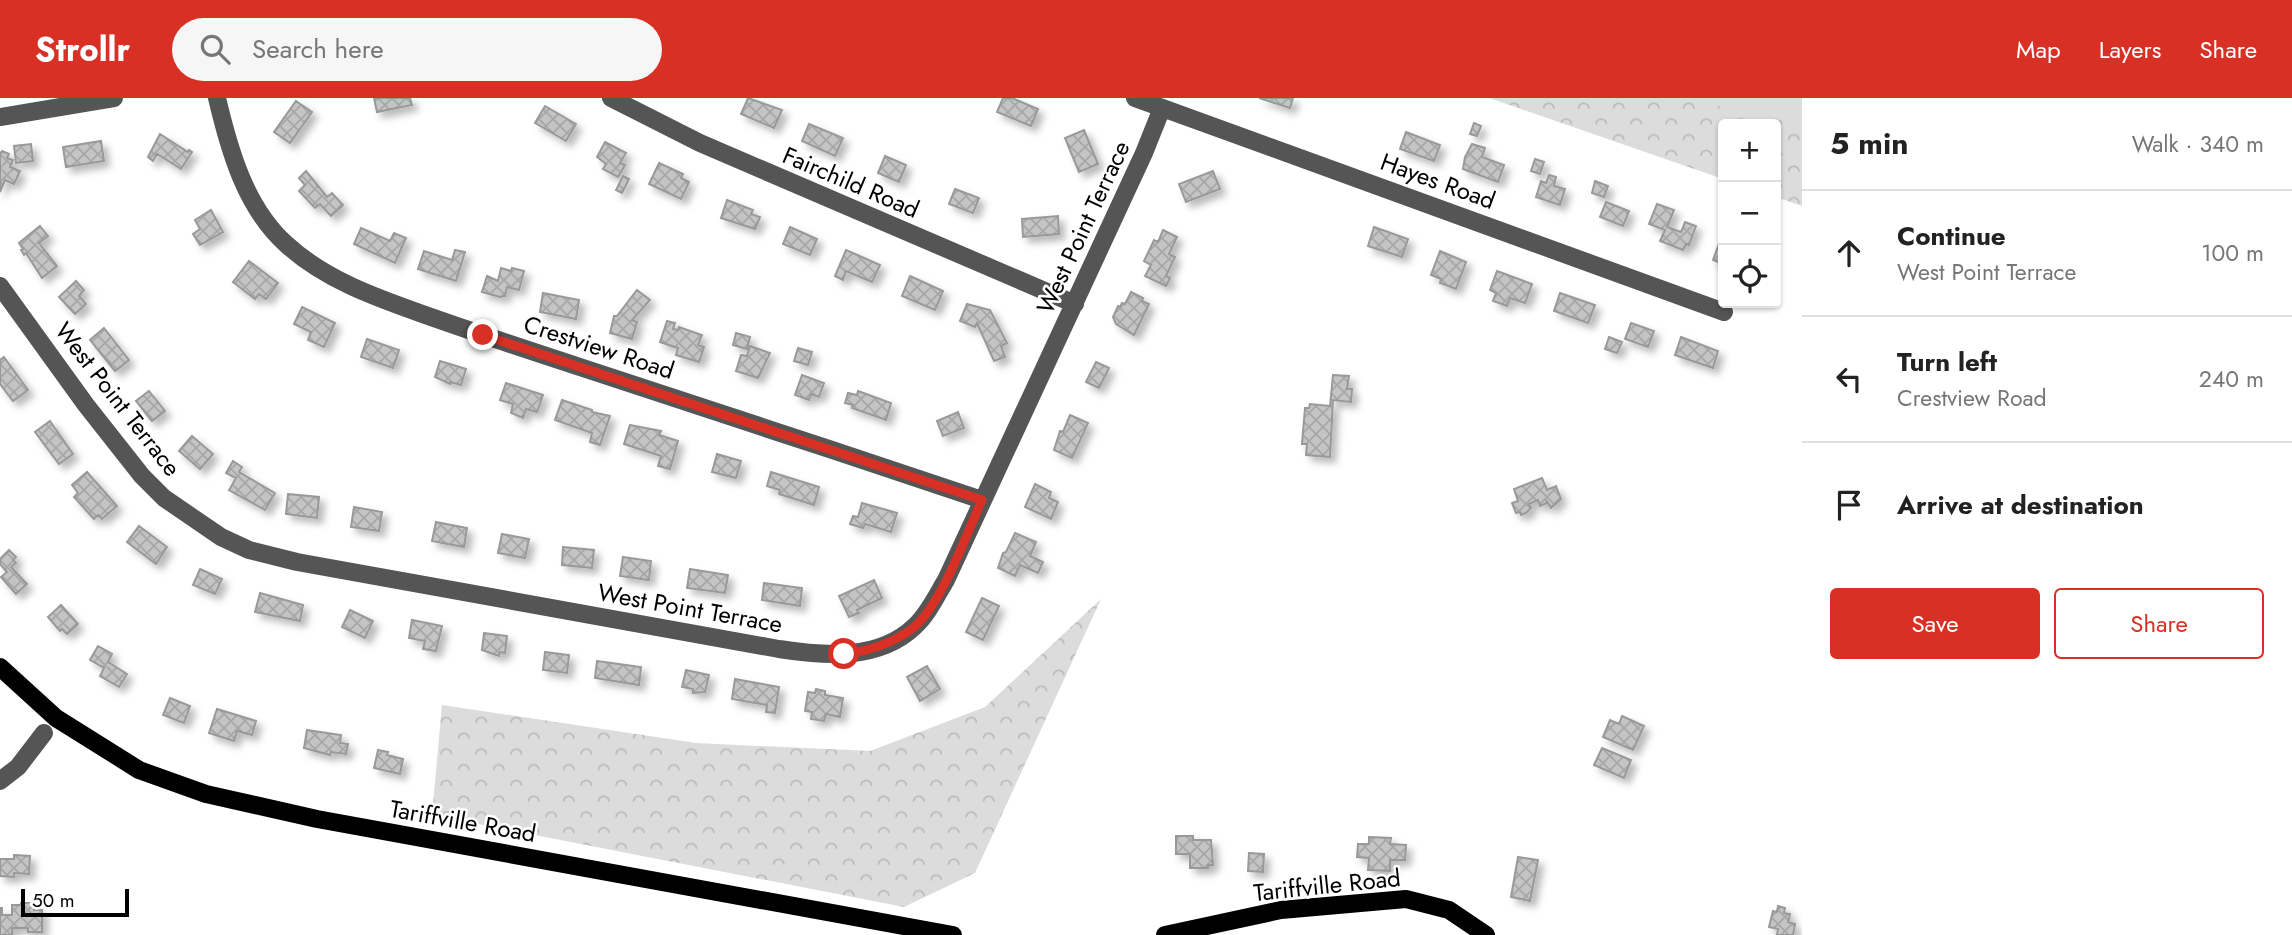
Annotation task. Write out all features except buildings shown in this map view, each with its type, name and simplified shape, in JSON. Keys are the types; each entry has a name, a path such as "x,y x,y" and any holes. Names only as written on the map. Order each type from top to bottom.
{"main road":[{"name":"Tariffville Road","path":"0,667 56,718 139,770 206,794 317,819 953,935"},
{"name":"Tariffville Road","path":"1165,935 1281,911 1406,899 1449,910 1486,935"}],"street":[{"path":"0,117 114,98"},
{"name":"Crestview Road","path":"217,98 227,140 243,183 259,211 284,243 311,264 346,284 483,335 982,500"},
{"name":"Fairchild Road","path":"611,98 712,148 1075,304"},
{"name":"Hayes Road","path":"1135,98 1724,312"},
{"name":"West Point Terrace","path":"0,286 86,405 142,476 164,498 221,537 249,550 297,562 779,649 813,654 844,654 870,650 893,641 915,626 946,580 1075,304 1162,108"},
{"path":"0,780 18,767 44,733"}],"green space":[{"path":"1489,98 1802,98 1802,206 1781,199 1781,119 1718,119 1718,177"},
{"path":"1682,98 1802,98 1802,125"},
{"path":"1101,599 975,873 904,907 432,815 442,705 696,743 870,751 985,707"}],"route":[{"path":"483,335 982,500 946,580 915,626 893,641 870,650 844,654"}]}
